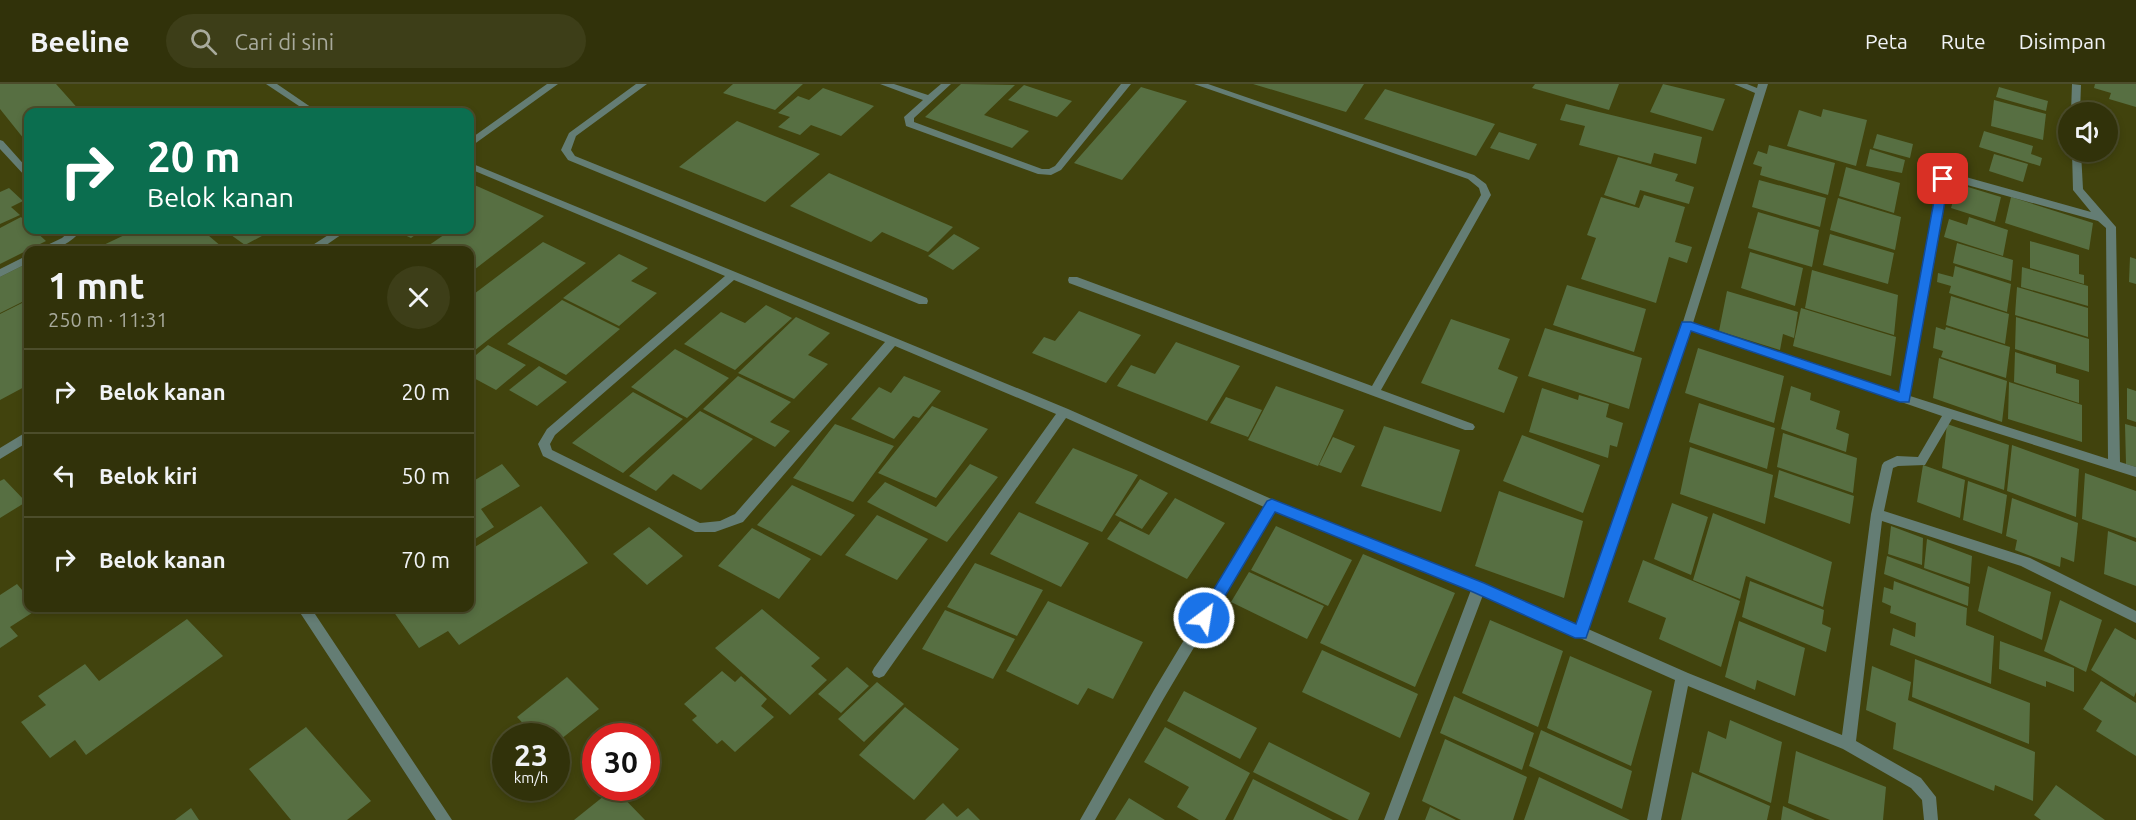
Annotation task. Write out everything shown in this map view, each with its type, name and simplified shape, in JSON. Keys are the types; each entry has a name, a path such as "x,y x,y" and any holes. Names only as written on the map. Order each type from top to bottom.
{"street":[{"path":"271,84 307,108"},
{"path":"474,140 553,84"},
{"path":"642,84 572,135 566,150 571,158 923,301"},
{"path":"885,84 927,98"},
{"path":"946,84 927,98 909,117 907,121 913,127 1041,172 1051,172 1058,168 1125,84"},
{"path":"1199,84 1471,177 1483,186 1486,195 1375,391"},
{"path":"1580,633 1687,325 1762,88 1739,84"},
{"path":"2076,85 2076,102"},
{"path":"0,143 24,170"},
{"path":"2077,162 2078,190 2111,227 2114,465"},
{"path":"474,168 1064,412 1272,505 1479,588 1683,677 1848,744 1916,783 1929,797 1931,820"},
{"path":"1904,399 1945,176 2103,219"},
{"path":"53,246 73,234"},
{"path":"318,246 337,234"},
{"path":"0,273 24,261"},
{"path":"733,275 551,432 544,444 547,453 699,528 710,529 730,523 739,518 893,341"},
{"path":"1072,280 1375,391 1469,428"},
{"path":"1687,325 1949,414 2136,472"},
{"path":"879,672 1064,412"},
{"path":"1848,744 1877,514 1888,465 1897,460 1921,462 1949,414"},
{"path":"0,454 24,439"},
{"path":"1087,820 1158,694 1272,505"},
{"path":"1877,514 2025,562 2074,584 2136,617"},
{"path":"1391,820 1479,588"},
{"path":"307,612 445,820"},
{"path":"1654,820 1683,677"}],"building":[{"path":"0,84 56,84 77,108 24,108 24,139 0,109"},
{"path":"733,84 803,84 775,110 723,93"},
{"path":"961,84 1015,85 984,115 1029,131 1012,148 925,117"},
{"path":"1253,84 1364,84 1346,112"},
{"path":"1535,84 1619,84 1609,110 1532,88"},
{"path":"1663,84 1725,99 1713,131 1650,112"},
{"path":"2095,84 2136,84 2136,107 2109,99 2111,93 2094,88"},
{"path":"1024,85 1072,101 1057,117 1008,100"},
{"path":"1141,87 1187,101 1122,180 1074,163"},
{"path":"1999,87 2048,101 2046,111 1996,97"},
{"path":"823,88 874,106 841,136 811,125 800,135 778,127 790,117 778,113 798,96 809,100"},
{"path":"1385,89 1495,124 1476,156 1364,119"},
{"path":"1994,100 2046,114 2043,140 1991,126"},
{"path":"1566,104 1702,137 1696,164 1654,153 1651,164 1579,145 1585,126 1560,120"},
{"path":"1823,109 1867,120 1856,166 1787,146 1799,110 1821,117"},
{"path":"737,121 820,154 765,202 679,167"},
{"path":"1984,131 2033,146 2031,154 2042,158 2040,166 1979,147"},
{"path":"1499,132 1537,144 1529,160 1490,148"},
{"path":"1877,134 1913,144 1910,158 1873,148"},
{"path":"1769,145 1835,163 1828,195 1760,175 1762,167 1753,164 1758,151 1767,154"},
{"path":"1870,149 1905,160 1902,173 1866,166"},
{"path":"1994,154 2028,164 2023,182 1989,171"},
{"path":"1618,157 1678,174 1675,181 1694,187 1689,204 1640,190 1635,205 1604,195"},
{"path":"1846,167 1900,183 1894,213 1839,196"},
{"path":"829,173 953,227 928,252 882,232 871,242 790,206"},
{"path":"1759,180 1826,198 1820,227 1752,207"},
{"path":"1958,184 2001,197 1995,222 1951,208"},
{"path":"474,185 544,216 474,270 474,246 428,246 445,234 474,234"},
{"path":"9,188 23,201 11,207 20,215 0,224 0,192"},
{"path":"1644,195 1685,207 1675,242 1692,247 1687,263 1669,257 1656,303 1581,279 1596,238 1587,235 1601,197 1639,208"},
{"path":"2011,197 2093,223 2089,250 2005,223"},
{"path":"1838,198 1901,217 1895,250 1830,230"},
{"path":"1758,212 1819,230 1812,267 1748,248"},
{"path":"21,217 24,220 24,234 38,234 46,241 36,246 24,246 24,252 0,264 0,228"},
{"path":"1969,217 2008,230 2003,256 1944,237 1949,219 1967,225"},
{"path":"127,234 207,234 221,246 101,246"},
{"path":"230,234 266,234 245,245"},
{"path":"402,234 416,234 411,238"},
{"path":"954,234 980,248 953,270 928,256"},
{"path":"1830,234 1894,253 1888,284 1823,265"},
{"path":"2030,241 2079,255 2079,274 2084,275 2084,284 2030,268"},
{"path":"543,242 586,263 474,351 474,294"},
{"path":"1957,243 2013,260 2011,281 1953,263"},
{"path":"1750,252 1803,268 1795,306 1741,288"},
{"path":"619,254 648,268 631,281 657,293 619,326 563,298"},
{"path":"2130,257 2136,259 2136,284 2129,282"},
{"path":"24,265 24,301 0,313 0,277"},
{"path":"1955,266 2011,284 2007,312 1949,293 1951,286 1937,282 1938,273 1953,277"},
{"path":"2022,267 2088,286 2088,306 2021,287"},
{"path":"1812,270 1898,295 1894,335 1805,308"},
{"path":"1567,285 1646,309 1634,352 1553,325"},
{"path":"2017,287 2088,308 2088,337 2015,315"},
{"path":"1727,291 1798,312 1794,338 1783,334 1780,350 1719,331"},
{"path":"1951,296 2009,314 2005,344 1946,325"},
{"path":"562,300 620,329 566,375 507,344"},
{"path":"24,302 24,387 0,400 0,314"},
{"path":"766,305 792,318 735,370 684,344 721,312 745,323"},
{"path":"1801,308 1896,337 1891,376 1793,346"},
{"path":"1079,311 1141,335 1106,383 1032,353 1044,337 1055,341"},
{"path":"796,317 830,333 808,355 828,364 794,399 738,373"},
{"path":"2016,317 2089,339 2089,372 2015,349"},
{"path":"1451,319 1510,339 1498,369 1518,377 1504,413 1421,383"},
{"path":"1936,327 1945,330 1946,327 2010,347 2006,378 1941,357 1943,351 1933,348"},
{"path":"1545,328 1642,358 1629,409 1528,376"},
{"path":"1176,342 1240,366 1207,421 1117,386 1131,365 1155,374"},
{"path":"488,345 526,365 496,390 474,378 474,357"},
{"path":"1698,348 1784,376 1774,423 1685,393"},
{"path":"675,349 729,378 687,418 631,387"},
{"path":"2015,352 2056,365 2056,373 2079,380 2079,403 2014,382"},
{"path":"1939,358 2007,381 2002,422 1933,398"},
{"path":"539,366 567,382 537,406 509,390"},
{"path":"738,376 791,402 770,422 790,431 775,447 703,409"},
{"path":"904,376 941,391 919,418 913,416 894,439 851,419 879,387 891,393"},
{"path":"2009,382 2082,405 2082,442 2008,419"},
{"path":"1276,386 1344,410 1318,466 1248,440"},
{"path":"1791,386 1811,393 1810,400 1840,411 1836,429 1849,434 1846,452 1781,429"},
{"path":"1542,388 1578,400 1579,395 1609,404 1606,417 1623,423 1617,447 1610,445 1608,458 1529,432"},
{"path":"2127,388 2136,391 2136,422 2127,419"},
{"path":"633,392 683,419 623,473 572,443"},
{"path":"1226,397 1262,410 1248,437 1210,423"},
{"path":"1699,403 1775,428 1767,469 1689,442"},
{"path":"932,406 988,429 936,498 878,473"},
{"path":"700,411 753,439 701,490 673,474 656,491 629,476"},
{"path":"835,424 894,446 853,502 793,478"},
{"path":"1947,424 2009,445 2004,490 1942,468"},
{"path":"2125,424 2136,427 2136,467 2126,464"},
{"path":"1384,426 1460,450 1441,512 1361,486"},
{"path":"1783,433 1857,458 1853,493 1777,467"},
{"path":"1522,435 1600,465 1583,513 1503,481"},
{"path":"1333,437 1355,446 1341,473 1319,465"},
{"path":"2012,445 2079,469 2076,517 2007,491"},
{"path":"1690,447 1773,475 1765,524 1680,494"},
{"path":"1073,448 1138,475 1102,532 1035,503"},
{"path":"502,464 520,486 481,509 494,527 474,540 474,481"},
{"path":"970,464 998,477 947,542 867,502 885,482 936,507"},
{"path":"1923,465 1965,480 1960,518 1917,502"},
{"path":"1779,470 1854,496 1850,524 1774,497"},
{"path":"2085,473 2136,491 2136,538 2082,519"},
{"path":"4,479 24,500 24,503 0,518 0,481"},
{"path":"1140,479 1168,493 1142,529 1115,515"},
{"path":"1968,481 2007,495 2002,534 1963,520"},
{"path":"792,485 855,515 821,556 757,525"},
{"path":"1499,491 1583,521 1564,598 1475,566"},
{"path":"1175,498 1225,523 1187,579 1107,539 1120,521 1149,535"},
{"path":"2012,498 2078,523 2074,562 2061,557 2060,567 2015,550 2017,540 2006,536"},
{"path":"1672,503 1708,517 1691,575 1654,559"},
{"path":"541,506 588,563 459,645 448,631 419,648 394,612 474,612 474,548"},
{"path":"1019,512 1089,543 1061,587 990,554"},
{"path":"1713,513 1832,562 1823,607 1746,576 1740,599 1693,580"},
{"path":"877,515 928,539 897,580 845,555"},
{"path":"1276,526 1352,560 1328,606 1251,570"},
{"path":"1891,526 1923,538 1922,565 1888,554"},
{"path":"649,527 683,556 647,585 613,554"},
{"path":"752,528 811,559 779,599 718,566"},
{"path":"2108,531 2136,542 2136,586 2104,574"},
{"path":"1927,539 1972,556 1970,584 1924,568"},
{"path":"1363,554 1455,593 1415,687 1320,643"},
{"path":"1887,556 1969,587 1968,606 1884,574"},
{"path":"1643,560 1740,601 1721,667 1659,639 1666,618 1628,602"},
{"path":"975,563 1043,590 1017,636 947,607"},
{"path":"1988,566 2051,592 2042,640 1978,611"},
{"path":"1249,572 1324,606 1307,639 1231,602"},
{"path":"1750,581 1824,610 1822,624 1831,628 1826,652 1742,617"},
{"path":"1894,581 1967,608 1966,625 1994,636 1991,684 1890,645 1893,628 1915,637 1916,623 1890,613 1891,606 1882,602 1884,587 1893,590"},
{"path":"17,584 24,592 24,612 33,612 10,627 18,636 0,648 0,595"},
{"path":"2060,600 2102,620 2086,672 2044,651"},
{"path":"1048,601 1143,642 1113,699 1088,688 1078,705 1006,671"},
{"path":"762,609 820,658 811,666 827,680 790,715 715,648"},
{"path":"945,610 1015,639 993,679 922,649"},
{"path":"187,619 223,656 86,755 75,740 50,758 21,722 46,705 38,696 85,664 99,681"},
{"path":"1490,620 1563,651 1538,727 1462,693"},
{"path":"1739,621 1805,648 1795,696 1757,680 1755,690 1725,677"},
{"path":"2115,628 2136,640 2136,692 2134,697 2091,670"},
{"path":"2000,641 2074,668 2074,692 2046,681 2046,687 1999,669"},
{"path":"1322,650 1418,694 1400,738 1302,692"},
{"path":"1570,656 1652,691 1631,766 1547,728"},
{"path":"1915,659 2030,703 2029,744 1912,697"},
{"path":"1872,666 1911,682 1908,700 2035,752 2033,801 1995,785 1994,791 1893,749 1896,723 1866,710"},
{"path":"847,667 869,686 841,713 818,694"},
{"path":"722,671 735,682 741,676 767,699 761,706 774,717 735,752 722,740 717,744 692,720 697,716 684,704"},
{"path":"567,677 599,709 570,732 570,723 523,723 517,717"},
{"path":"2101,681 2136,703 2136,756 2096,731 2102,721 2083,709"},
{"path":"877,682 904,704 864,742 838,719"},
{"path":"1184,691 1257,728 1240,759 1167,721"},
{"path":"1454,696 1534,733 1522,770 1440,733"},
{"path":"905,707 959,749 914,800 859,755"},
{"path":"1730,720 1782,742 1771,803 1699,772 1708,731 1726,739"},
{"path":"306,727 371,801 347,820 291,820 249,769"},
{"path":"1165,727 1250,773 1225,820 1199,820 1177,807 1189,787 1144,762"},
{"path":"1541,730 1632,771 1622,809 1529,766"},
{"path":"1445,739 1527,777 1513,820 1461,820 1422,801"},
{"path":"1269,742 1370,793 1358,820 1349,820 1253,772"},
{"path":"1796,751 1886,787 1883,820 1830,820 1788,803"},
{"path":"1692,772 1770,806 1767,820 1681,820"},
{"path":"1539,777 1630,820 1524,820"},
{"path":"1253,779 1333,820 1233,820"},
{"path":"2056,785 2105,820 2041,820 2034,815"},
{"path":"1129,798 1165,820 1115,820"},
{"path":"598,801 627,801 645,820 574,820"},
{"path":"943,803 957,817 968,808 980,820 925,820"},
{"path":"1783,806 1815,820 1781,820"},
{"path":"1430,807 1456,820 1425,820"},
{"path":"191,808 199,820 175,820"}],"route":[{"path":"1204,618 1272,505 1479,588 1580,633 1687,325 1904,399 1943,179"}]}
